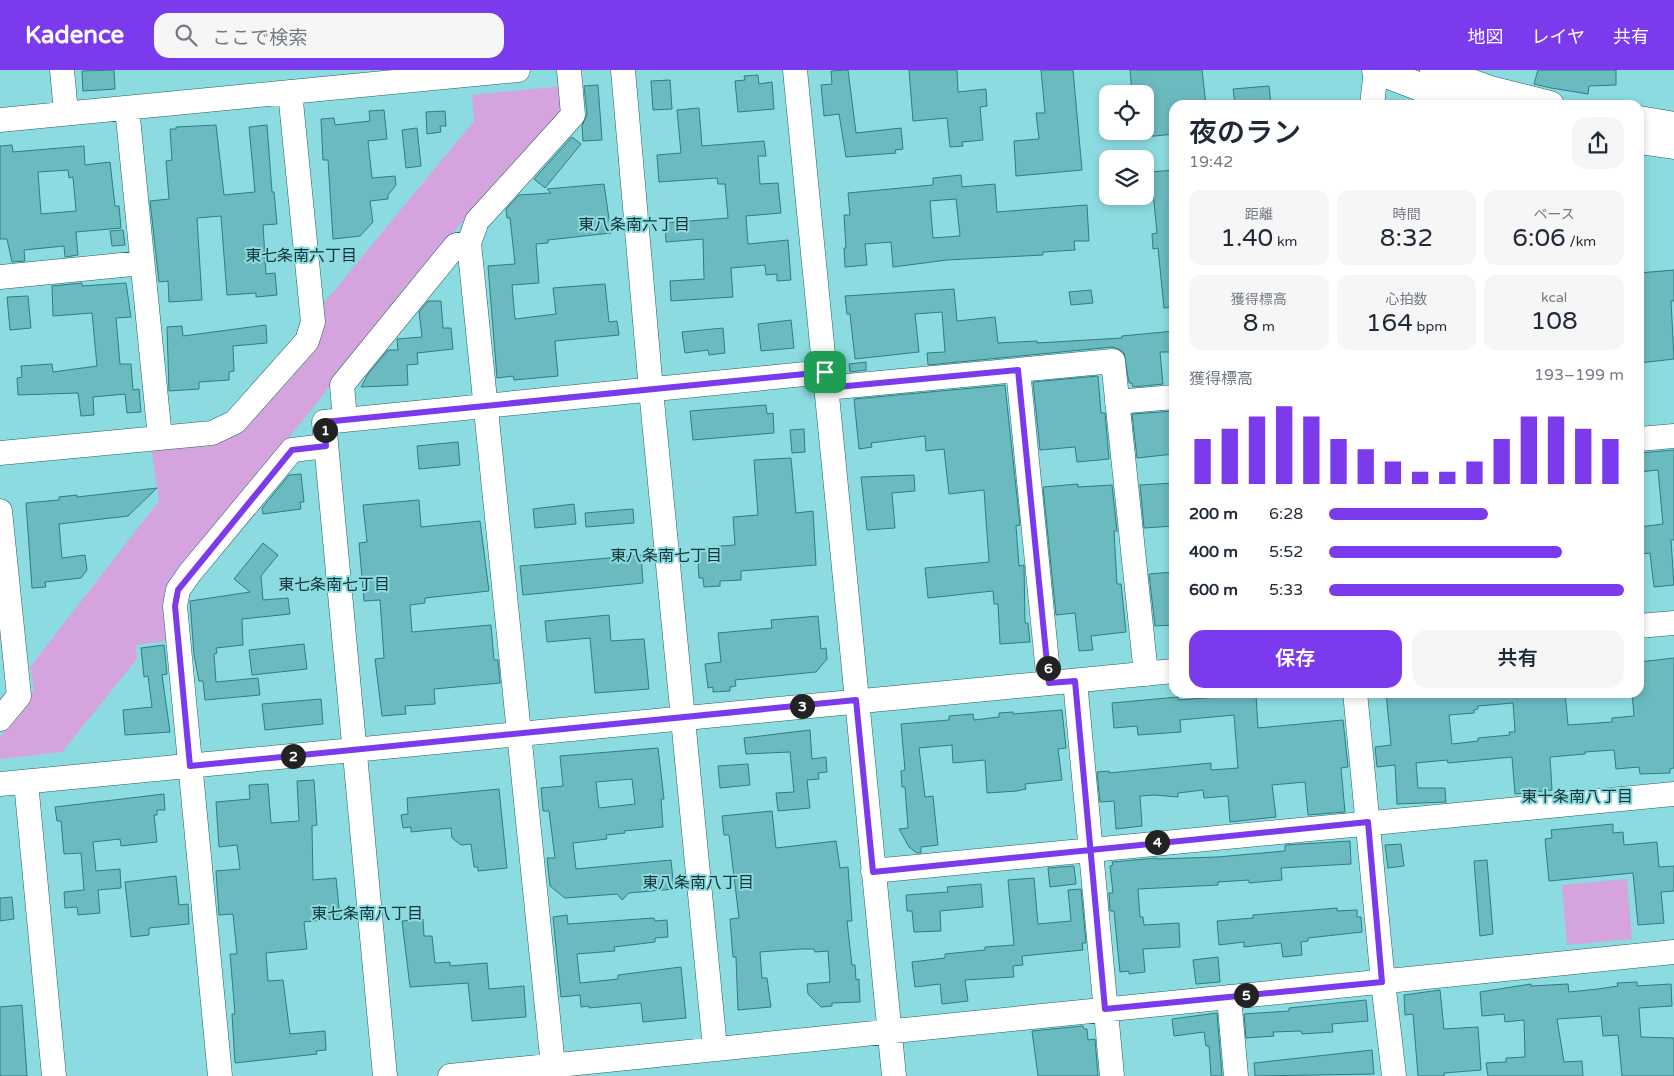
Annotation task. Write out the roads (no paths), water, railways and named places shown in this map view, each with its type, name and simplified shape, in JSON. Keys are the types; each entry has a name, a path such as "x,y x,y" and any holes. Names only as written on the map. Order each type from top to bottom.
{"highway":[{"path":"1376,70 1454,100"},
{"path":"1434,70 1490,90 1530,100"},
{"path":"1644,121 1674,126"},
{"path":"1644,141 1674,145"}],"street":[{"path":"62,70 66,113"},
{"path":"0,120 290,92 353,78 518,70"},
{"path":"553,1071 469,243 477,221 573,114 569,70"},
{"path":"623,70 651,390 715,1048"},
{"path":"795,70 894,1076"},
{"path":"1373,100 1376,70"},
{"path":"0,453 212,434 234,422 307,341 313,322 290,92"},
{"path":"128,108 160,438"},
{"path":"345,419 342,385 456,245 469,243"},
{"path":"0,277 142,262"},
{"path":"385,1076 324,422 486,404 651,390 1018,370 1113,361 1146,674"},
{"path":"1018,370 1049,683"},
{"path":"1118,402 1169,397"},
{"path":"1644,439 1674,436"},
{"path":"220,1076 175,606 178,590 292,450 326,446"},
{"path":"0,511 19,696 0,719"},
{"path":"1644,626 1674,623"},
{"path":"0,784 683,719 856,700 1169,672"},
{"path":"1075,681 1112,1076"},
{"path":"1356,698 1382,982 1394,1076"},
{"path":"26,782 54,1076"},
{"path":"873,872 1368,822 1674,794"},
{"path":"450,1076 553,1071 715,1048 1674,952"},
{"path":"1229,997 1236,1076"}],"district":[{"name":"東八条南六丁目","path":"634,225"},
{"name":"東七条南六丁目","path":"301,256"},
{"name":"東八条南七丁目","path":"666,556"},
{"name":"東七条南七丁目","path":"334,585"},
{"name":"東十条南八丁目","path":"1577,797"},
{"name":"東八条南八丁目","path":"698,883"},
{"name":"東七条南八丁目","path":"367,914"}]}
